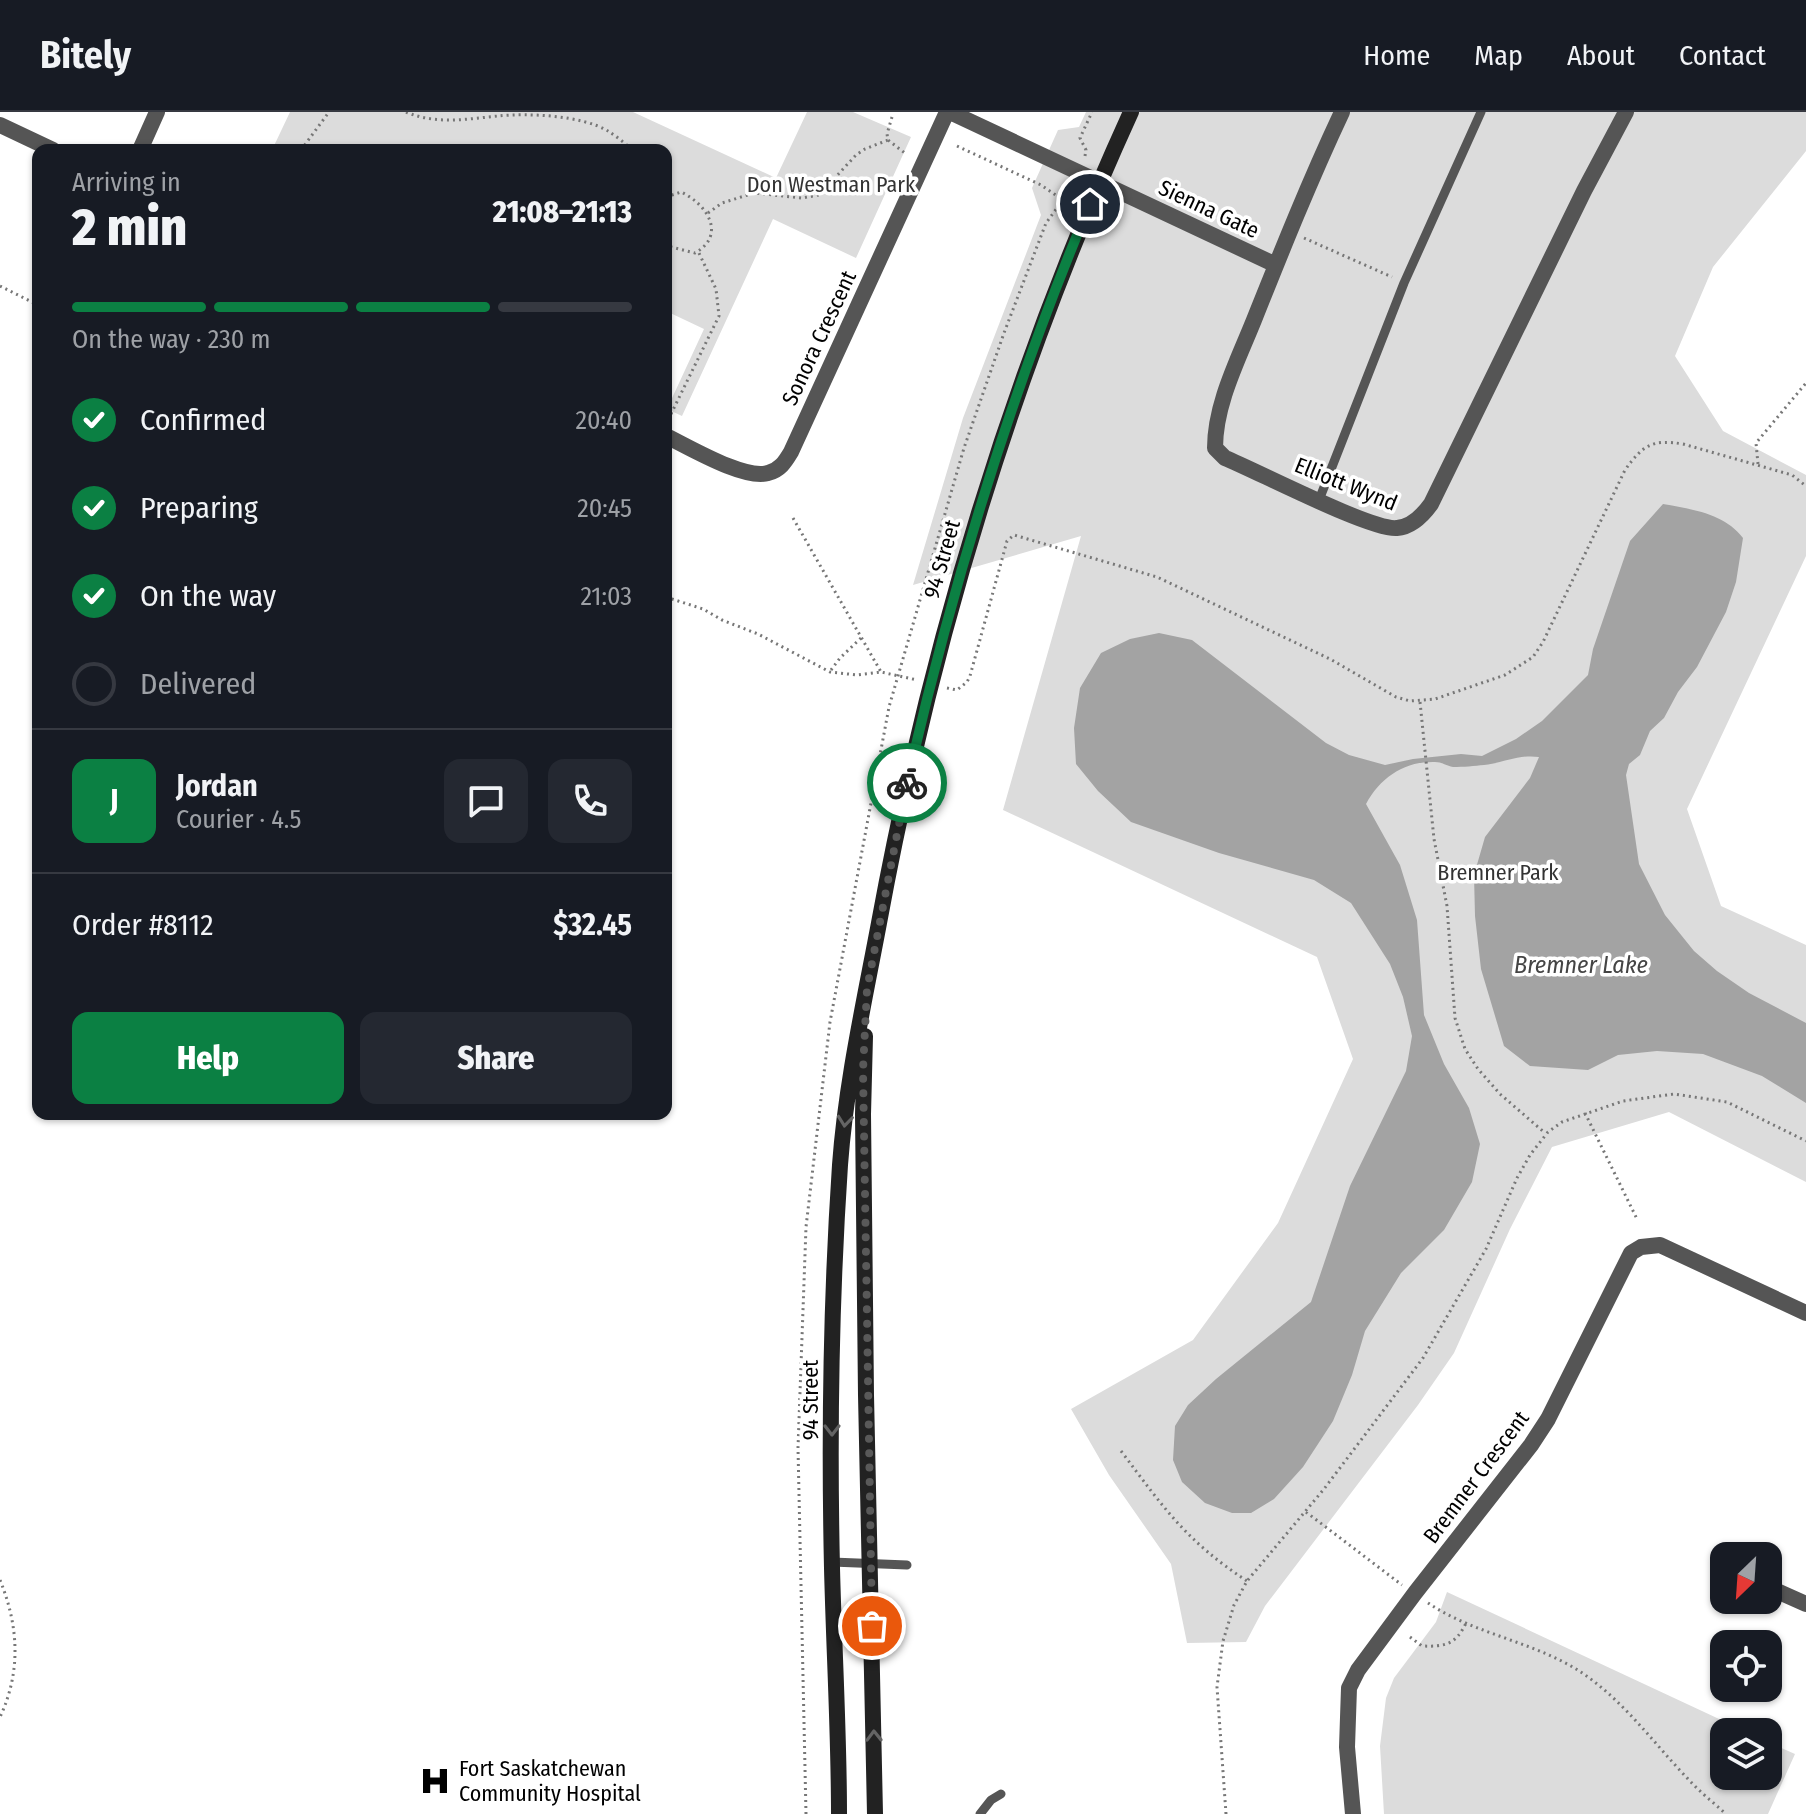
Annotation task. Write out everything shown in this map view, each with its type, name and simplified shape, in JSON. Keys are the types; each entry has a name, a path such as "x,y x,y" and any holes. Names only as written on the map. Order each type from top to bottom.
{"main road":[{"name":"94 Street","path":"839,1814 832,1562 831,1352 841,1161 854,1047 902,806 930,684 999,445 1047,311 1131,112"},
{"name":"94 Street","path":"867,989 863,1114 875,1814"}],"street":[{"path":"143,144 157,112"},
{"name":"Sienna Gate","path":"948,112 1276,265"},
{"name":"Sonora Crescent","path":"672,439 750,474 768,473 779,468 791,452 948,112"},
{"name":"Elliott Wynd","path":"1342,112 1289,232 1224,398 1215,448 1225,458 1319,500 1383,527 1398,529 1413,523 1425,512 1449,470 1584,191 1626,112"},
{"path":"0,125 40,144"},
{"name":"Bremner Crescent","path":"1353,1814 1347,1747 1349,1688 1358,1670 1548,1419 1631,1253 1641,1247 1660,1245 1806,1313"},
{"path":"1782,1593 1806,1604"}],"lane":[{"path":"1319,500 1404,283 1481,112"},
{"path":"832,1562 907,1565"},
{"path":"980,1814 991,1800 1001,1794"}],"path":[{"path":"305,144 329,112"},
{"path":"406,112 435,120 521,114 547,116 606,130 624,144"},
{"path":"888,140 892,117"},
{"path":"888,140 906,154"},
{"path":"708,213 722,203 754,193 802,198 819,195 856,155 888,140"},
{"path":"957,146 1041,185 1062,199"},
{"path":"672,193 681,192 697,199 708,213 711,236 705,247 695,253 672,247"},
{"path":"1289,232 1404,283"},
{"path":"672,412 719,316 716,289 698,251"},
{"path":"0,286 32,302"},
{"path":"1758,464 1756,443 1806,383"},
{"path":"672,599 758,634 830,672 899,674 957,690 967,682 1007,541 1014,535 1157,577 1330,659 1396,697 1420,702 1505,675 1533,657 1625,470 1637,453 1649,444 1665,441 1683,444 1758,464 1792,475 1806,486"},
{"path":"793,518 881,672"},
{"path":"830,672 861,638"},
{"path":"1420,702 1434,839 1447,906 1455,1018 1465,1049 1478,1069 1500,1094 1546,1134"},
{"path":"1226,1814 1218,1666 1227,1624 1247,1581 1423,1358 1486,1249 1517,1178 1546,1134 1562,1122 1623,1101 1674,1094 1727,1102 1806,1141"},
{"path":"1585,1113 1637,1219"},
{"path":"1121,1451 1185,1533 1221,1564 1247,1581"},
{"path":"1305,1511 1398,1582"},
{"path":"0,1580 16,1642 11,1694 0,1717"},
{"path":"1433,1606 1466,1623 1547,1654 1588,1676 1630,1713 1691,1783 1726,1814"},
{"path":"1410,1637 1422,1646 1453,1642 1459,1638 1466,1623"}],"green space":[{"name":"Don Westman Park","path":"290,112 633,112 776,178 807,112 853,112 911,137 856,258 773,219 682,416 672,411 672,398 704,329 672,314 672,144 275,144"},
{"name":"Bremner Park","path":"1086,112 1806,112 1806,151 1713,267 1675,356 1723,431 1806,475 1806,556 1687,809 1721,906 1806,945 1806,1182 1669,1112 1552,1147 1510,1229 1454,1353 1265,1606 1246,1642 1187,1643 1171,1564 1109,1475 1071,1409 1193,1340 1278,1223 1353,1059 1317,957 1003,810 1081,536 913,585 963,418 1041,215 1032,188 1058,130 1079,127"},
{"path":"1447,1592 1717,1718 1710,1718 1710,1790 1779,1790 1768,1814 1384,1814 1380,1746 1386,1698 1394,1678 1436,1622"},
{"path":"1782,1748 1795,1754 1782,1783"}],"water":[{"name":"Bremner Lake","path":"1663,504 1717,518 1743,538 1736,582 1726,612 1697,667 1664,718 1650,731 1640,755 1629,764 1626,775 1639,864 1665,915 1694,951 1749,993 1806,1023 1806,1103 1762,1076 1703,1054 1657,1051 1618,1055 1588,1070 1530,1066 1504,1046 1481,969 1474,875 1485,837 1530,778 1539,757 1461,767 1424,762 1394,773 1378,786 1366,804 1400,865 1417,920 1424,1015 1444,1064 1469,1108 1480,1144 1472,1182 1444,1230 1401,1273 1365,1331 1352,1375 1333,1421 1303,1467 1274,1499 1251,1513 1232,1513 1205,1503 1182,1482 1173,1460 1175,1426 1188,1405 1216,1379 1311,1302 1350,1186 1406,1071 1412,1036 1403,997 1390,964 1351,903 1314,880 1219,853 1131,822 1098,791 1076,764 1074,728 1080,688 1101,653 1130,639 1159,633 1192,640 1326,743 1349,755 1385,765 1461,754 1482,756 1516,739 1542,721 1588,675 1593,649 1630,541"}],"way so far":[{"path":"872,1626 863,1070 867,989 907,783"}],"place":[{"name":"Fort Saskatchewan Community Hospital","path":"435,1781"}],"route":[{"path":"907,783 930,684 999,445 1047,311 1090,204"}]}
